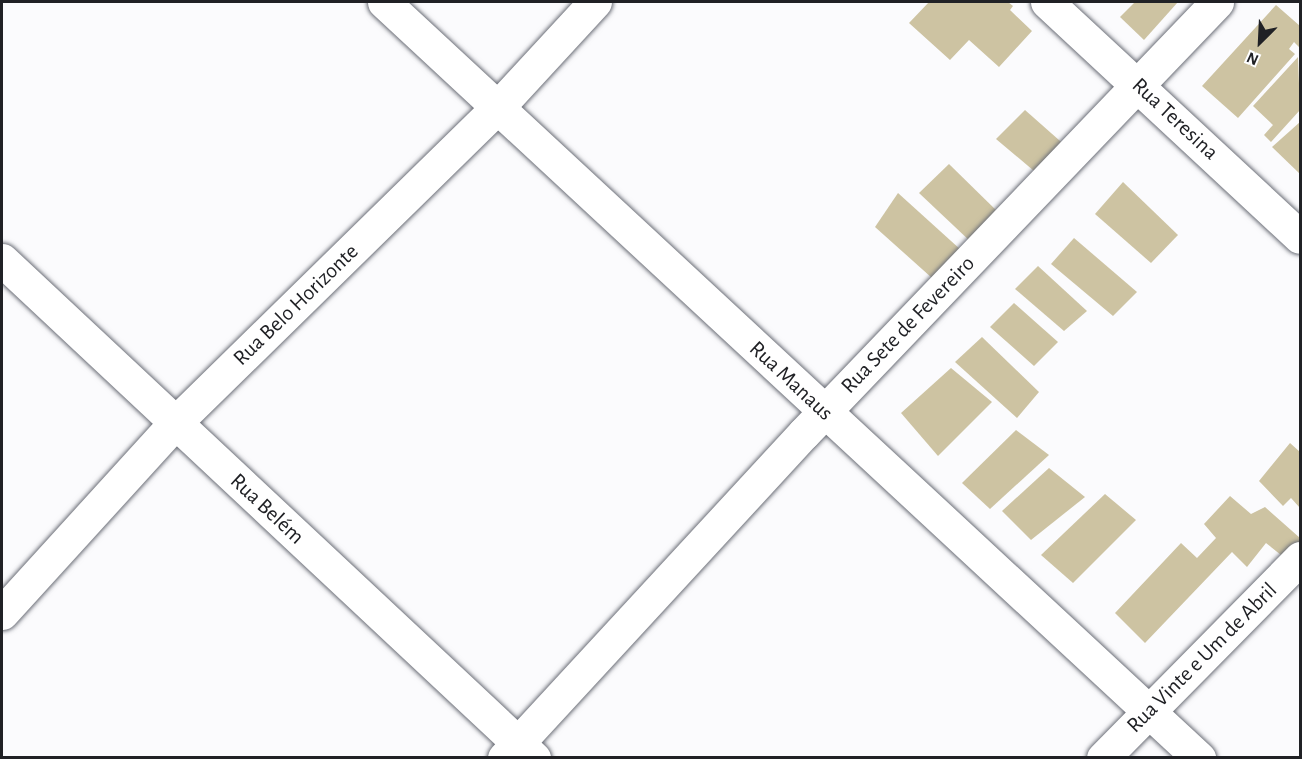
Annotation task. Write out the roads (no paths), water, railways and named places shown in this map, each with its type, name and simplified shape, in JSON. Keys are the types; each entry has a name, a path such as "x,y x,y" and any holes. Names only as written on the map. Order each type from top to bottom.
{"street":[{"name":"Rua Manaus","path":"384,2 1199,758"},
{"name":"Rua Belo Horizonte","path":"2,612 175,423 498,107 595,2"},
{"name":"Rua Teresina","path":"1047,2 1139,84 1300,237"},
{"name":"Rua Sete de Fevereiro","path":"518,753 824,412 1218,2"},
{"name":"Rua Belém","path":"2,260 518,753"},
{"name":"Rua Vinte e Um de Abril","path":"1103,758 1300,558"}]}
